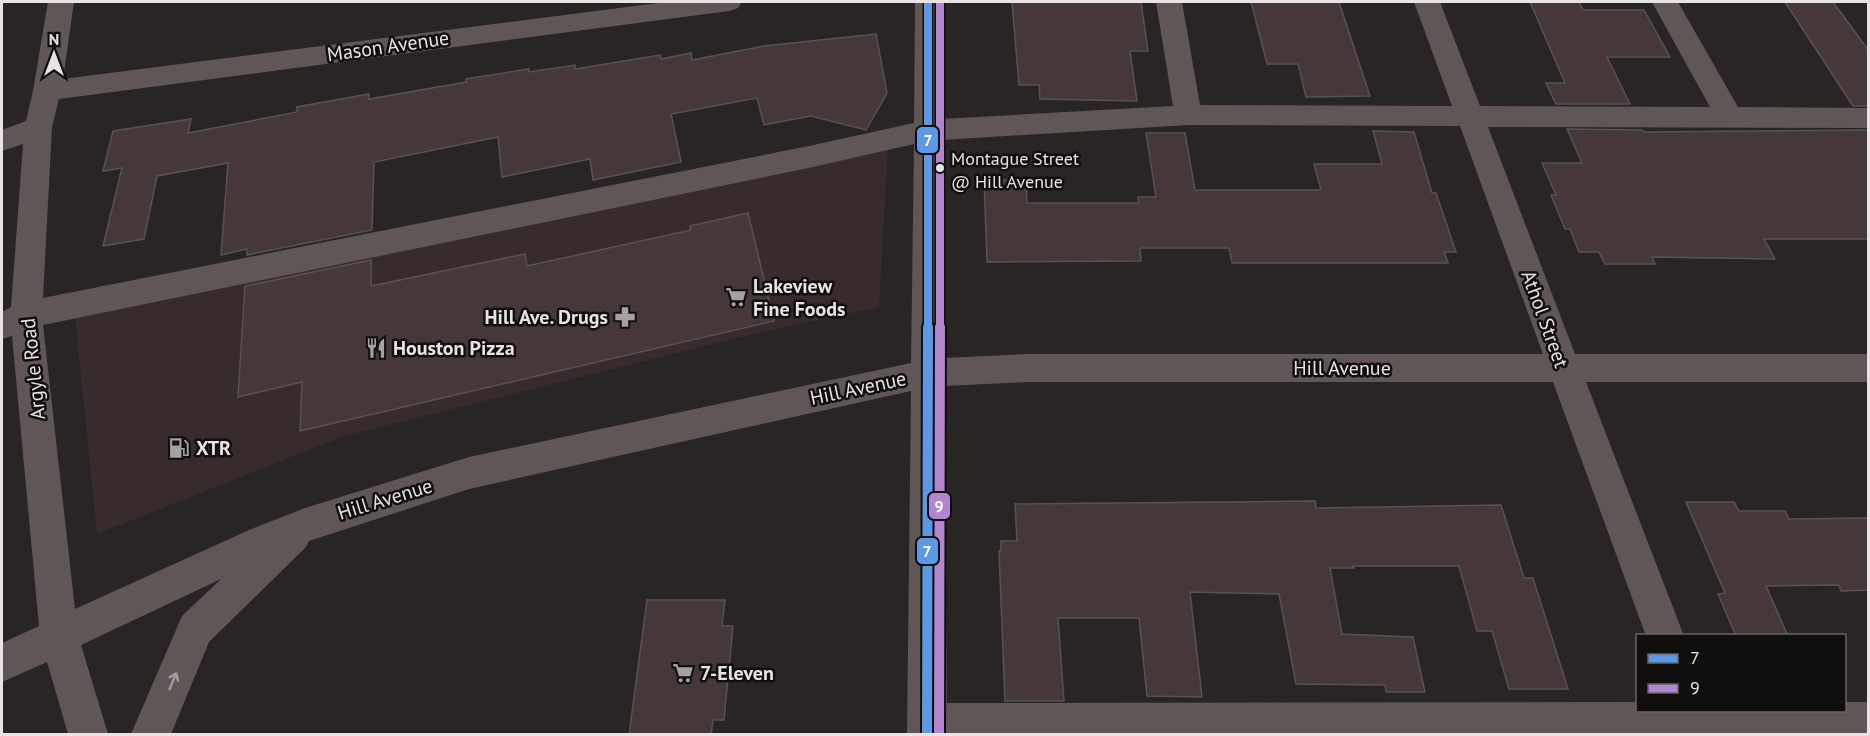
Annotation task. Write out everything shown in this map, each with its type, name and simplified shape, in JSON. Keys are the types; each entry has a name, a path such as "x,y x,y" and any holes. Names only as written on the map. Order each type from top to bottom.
{"street":[{"name":"Argyle Road","path":"61,2 47,92 38,127 14,320 59,635 88,735"},
{"name":"Mason Avenue","path":"47,92 729,2"},
{"path":"928,2 927,729 1309,729 1869,722"},
{"path":"1169,2 1188,115"},
{"name":"Athol Street","path":"1427,2 1664,634"},
{"path":"1665,2 1731,118"},
{"path":"14,320 804,158 929,130 1188,115 1869,118"},
{"path":"2,141 38,127"},
{"name":"Hill Avenue","path":"2,663 249,547 305,525 469,473 929,373 1028,368 1869,368"},
{"path":"151,735 195,629 305,525"}],"shaded area":[{"path":"888,148 879,307 753,334 344,436 97,534 75,317"}],"building":[{"path":"1012,2 1141,2 1148,51 1130,51 1137,101 1040,99 1039,85 1019,85"},
{"path":"1251,2 1339,2 1370,96 1306,97 1298,64 1267,64"},
{"path":"1530,2 1579,2 1583,10 1644,10 1670,57 1607,57 1630,104 1556,104 1546,83 1565,83"},
{"path":"1785,2 1833,2 1869,51 1869,106 1853,106"},
{"path":"876,34 887,93 866,130 811,116 764,125 757,98 671,114 681,162 593,180 590,159 502,177 498,137 374,162 372,230 247,255 247,249 221,255 228,163 157,176 144,239 103,246 122,168 103,171 113,131 191,119 188,133 297,112 297,107 369,94 369,99 529,69 529,72 575,65 575,69 660,55 661,59 691,53 692,60 764,46"},
{"path":"1567,129 1642,130 1644,132 1869,130 1869,239 1764,239 1775,259 1652,257 1655,264 1605,264 1599,252 1579,252 1570,229 1565,229 1551,195 1556,195 1542,163 1582,163"},
{"path":"1373,131 1414,132 1432,193 1436,193 1456,252 1444,252 1448,263 1232,263 1229,248 1140,248 1141,261 987,262 984,180 1026,180 1027,203 1139,203 1138,197 1156,197 1146,133 1185,133 1195,190 1321,190 1314,164 1382,164"},
{"path":"748,213 774,321 300,431 302,382 238,397 245,286 371,260 371,286 525,254 527,266 691,230 690,226"},
{"path":"1315,501 1316,508 1501,505 1524,578 1533,578 1568,689 1509,689 1492,631 1477,631 1459,566 1353,566 1354,568 1330,568 1342,634 1413,637 1425,692 1386,692 1385,685 1296,684 1279,594 1190,592 1202,697 1147,696 1139,618 1058,618 1064,701 1005,701 999,551 1001,551 1001,541 1017,541 1015,504"},
{"path":"1686,502 1734,502 1739,511 1785,511 1789,519 1869,518 1869,590 1841,591 1839,585 1766,586 1787,634 1735,634 1718,594 1725,593"},
{"name":"7-Eleven","path":"647,600 725,600 722,626 733,626 724,720 713,720 711,735 629,735"}],"transit line":[{"name":"7","path":"927,734 928,2"},
{"name":"9","path":"939,734 940,2"}],"place":[{"name":"Montague Street @ Hill Avenue","path":"940,168"},
{"name":"Lakeview Fine Foods","path":"736,297"},
{"name":"Hill Ave. Drugs","path":"625,317"},
{"name":"Houston Pizza","path":"376,348"},
{"name":"XTR","path":"179,448"},
{"name":"7-Eleven","path":"683,673"}]}
